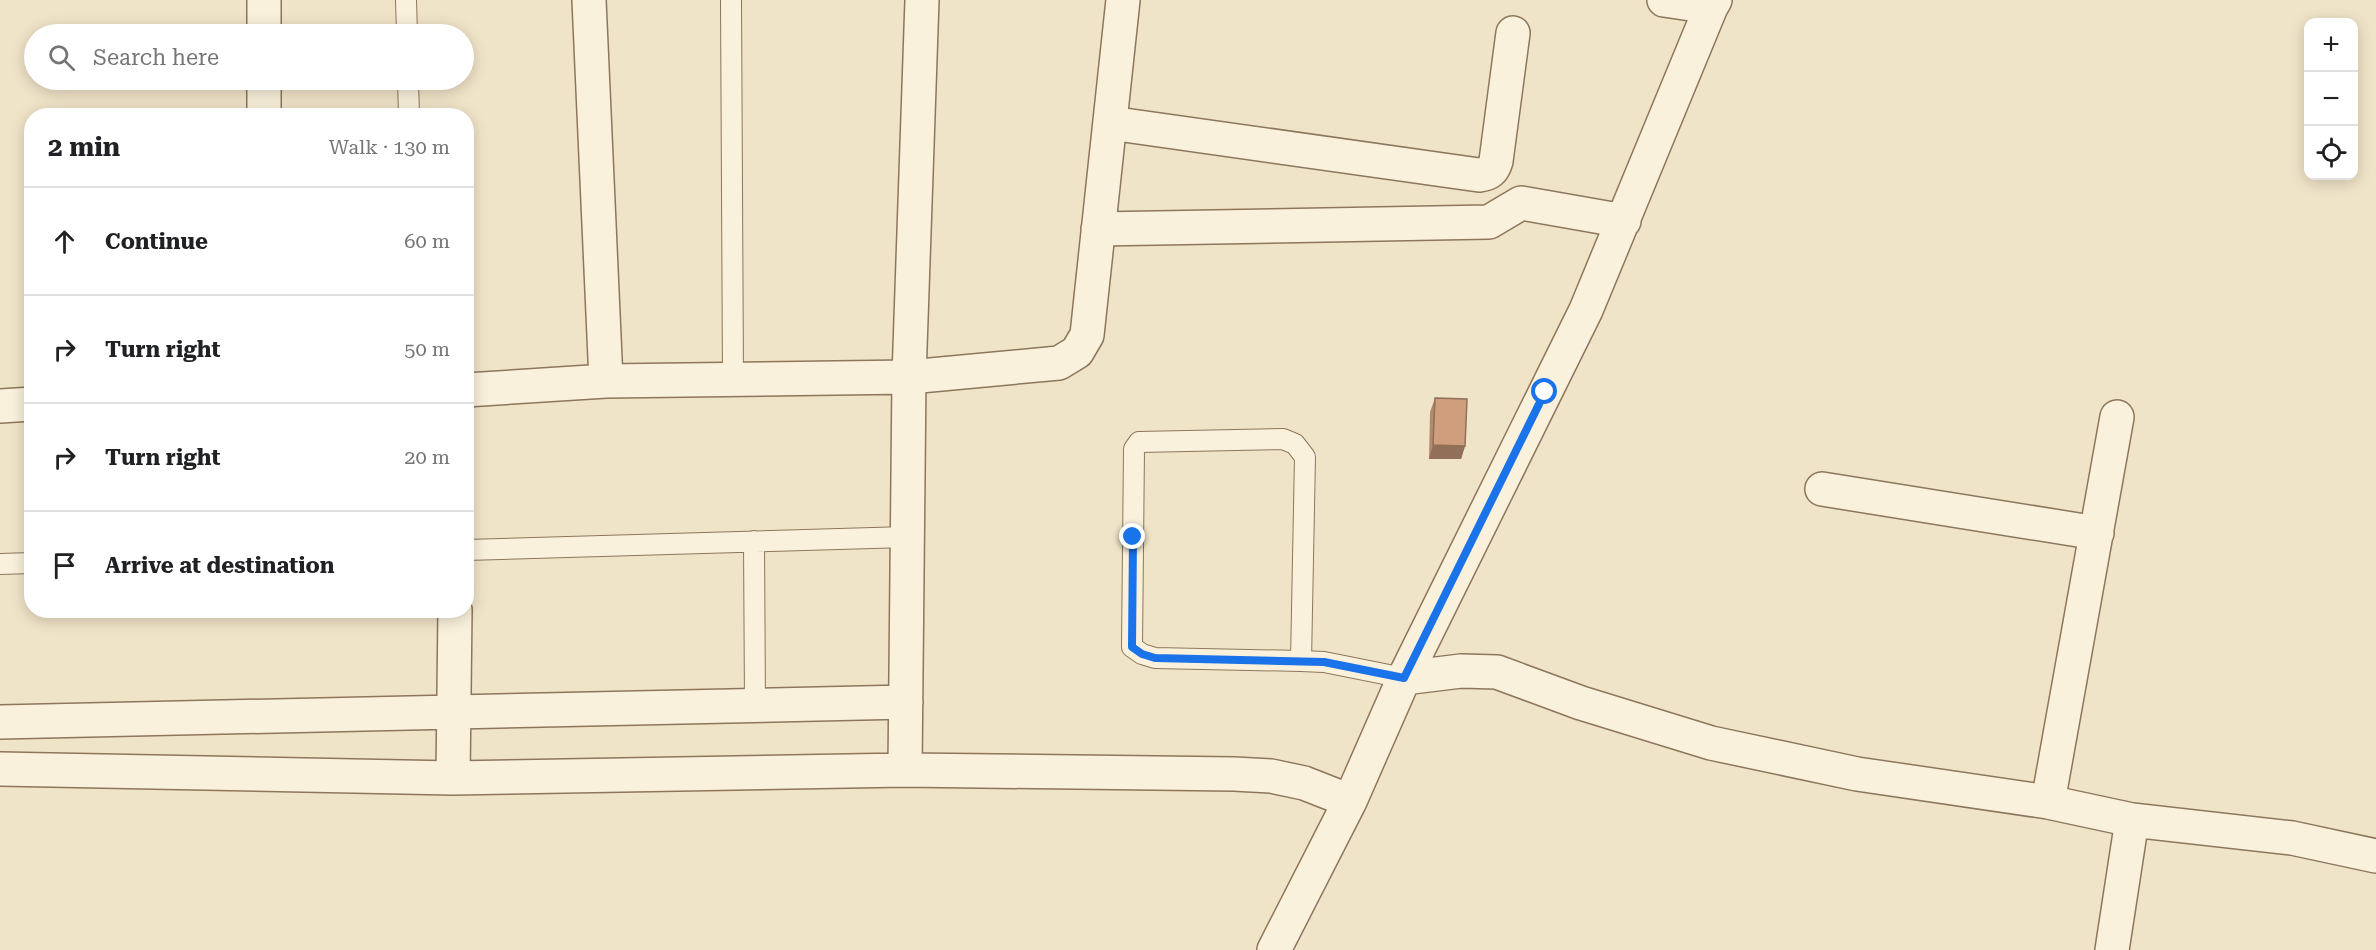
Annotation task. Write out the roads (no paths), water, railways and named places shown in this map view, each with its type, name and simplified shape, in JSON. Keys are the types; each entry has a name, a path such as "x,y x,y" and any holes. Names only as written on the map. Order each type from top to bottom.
{"street":[{"path":"264,0 264,24"},
{"path":"589,0 606,381"},
{"path":"905,770 909,376 922,0"},
{"path":"474,389 606,381 909,376 1059,363 1077,352 1087,335 1123,0"},
{"path":"1274,950 1350,801 1404,678 1586,310 1713,3 1664,0"},
{"path":"1110,123 1479,175 1487,174 1493,169 1496,161 1514,33"},
{"path":"264,90 264,108"},
{"path":"1487,174 1521,203 1624,221"},
{"path":"1098,229 1489,222 1521,203"},
{"path":"0,406 24,404"},
{"path":"2048,802 2117,417"},
{"path":"1822,489 2097,533"},
{"path":"453,778 455,618"},
{"path":"1404,678 1461,671 1497,672 1581,703 1711,743 1857,774 2048,802 2132,820 2292,838 2376,856"},
{"path":"0,722 455,710 906,702"},
{"path":"0,769 453,778 905,770 1234,774 1271,776 1304,783 1350,801"},
{"path":"2112,950 2132,820"}],"lane":[{"path":"406,0 407,24"},
{"path":"731,0 733,379"},
{"path":"408,90 409,108"},
{"path":"1300,662 1305,457 1295,444 1283,439 1139,442 1134,449 1132,647 1142,654 1155,658 1300,662 1324,662 1404,678"},
{"path":"474,550 907,537"},
{"path":"754,541 755,705"},
{"path":"0,564 24,563"}]}
